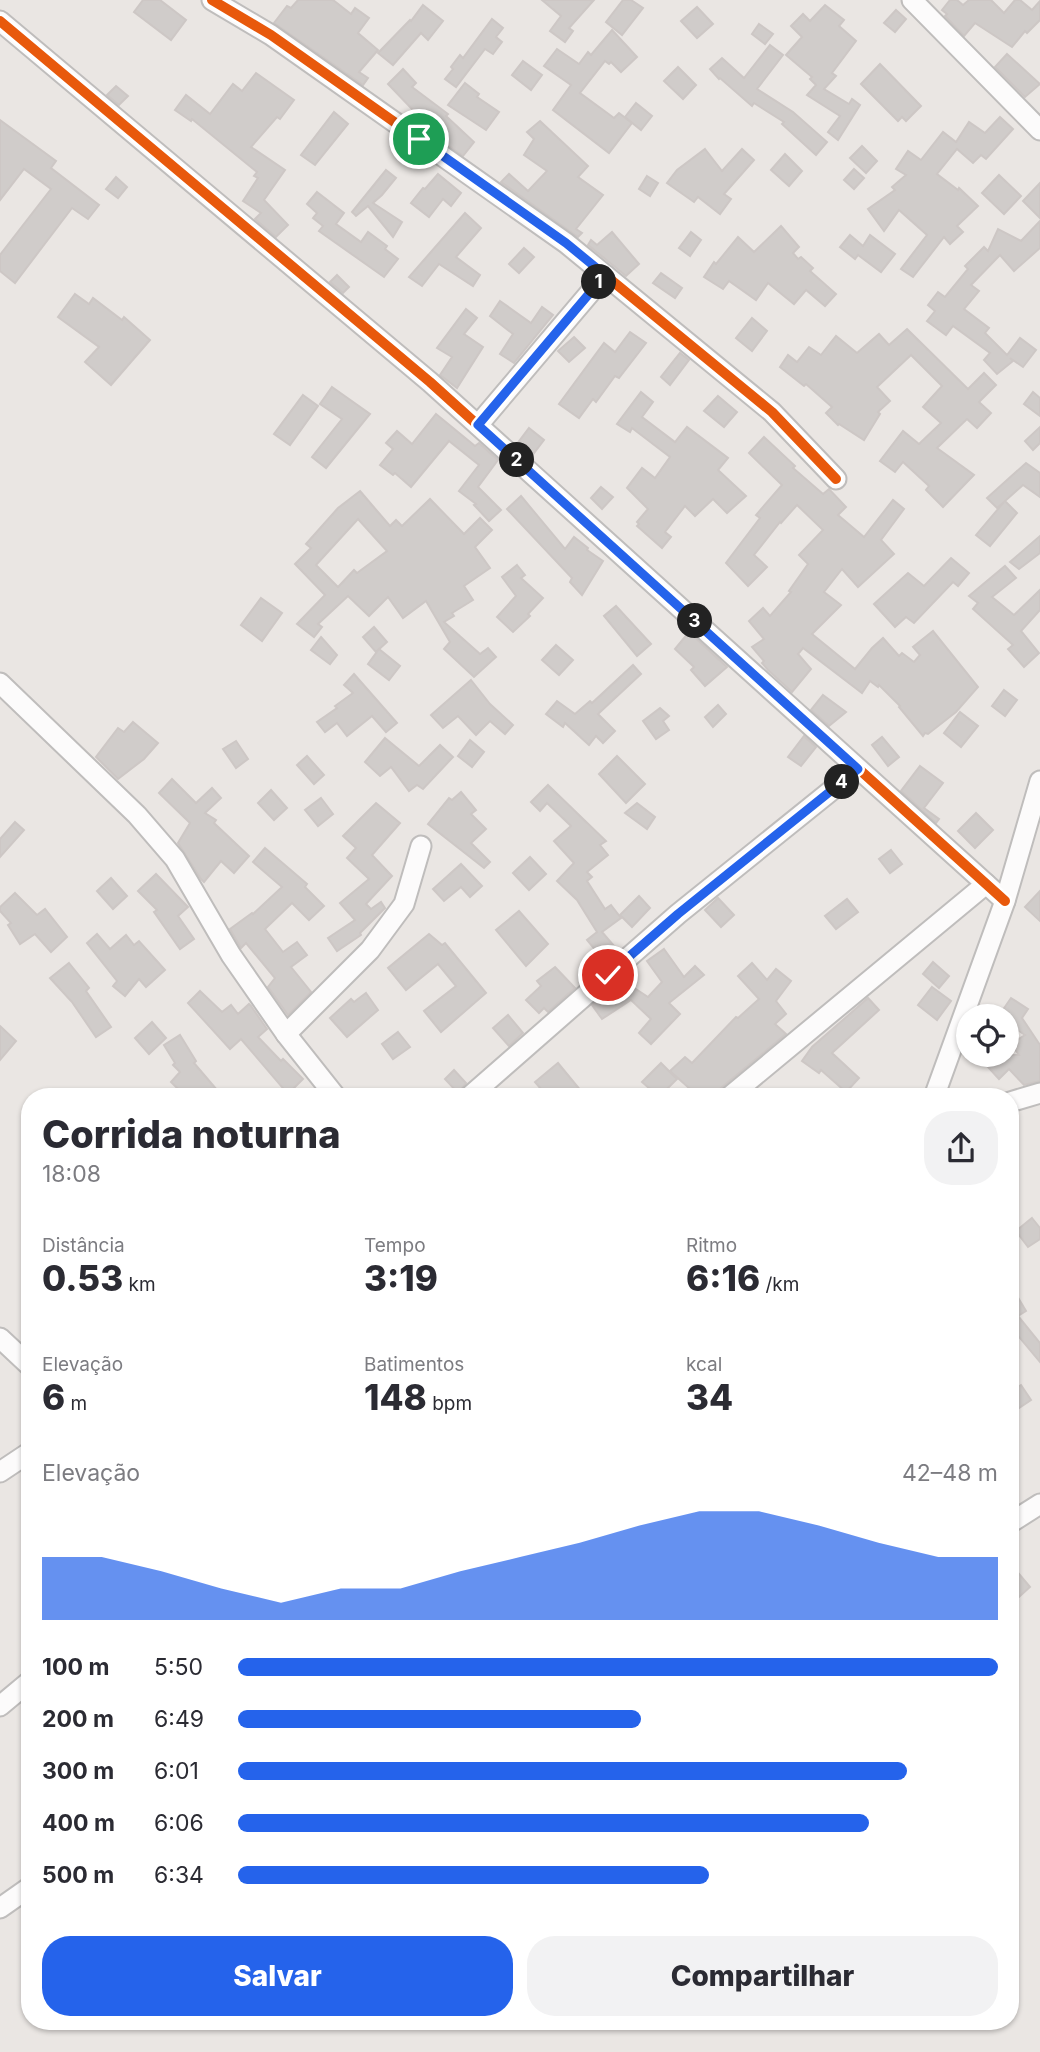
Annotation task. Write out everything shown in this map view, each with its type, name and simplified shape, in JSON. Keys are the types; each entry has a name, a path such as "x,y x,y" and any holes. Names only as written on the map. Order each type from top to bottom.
{"street":[{"path":"212,0 283,43 566,243 772,412 836,479"},
{"path":"912,0 1040,130"},
{"path":"0,21 430,382 1005,901"},
{"path":"478,425 605,275"},
{"path":"0,684 128,806 176,859 231,955 286,1034 329,1088"},
{"path":"479,1088 678,914 858,769"},
{"path":"937,1088 1005,901 1035,807 1040,781"},
{"path":"286,1034 370,950 404,904 421,846"},
{"path":"740,1088 986,884"},
{"path":"1019,1099 1040,1093"},
{"path":"0,1338 21,1358"},
{"path":"0,1472 21,1458"},
{"path":"1019,1517 1040,1504"},
{"path":"0,1706 21,1688"},
{"path":"0,1908 21,1893"}],"building":[{"path":"143,0 160,0 186,20 171,40 134,12"},
{"path":"298,0 333,0 351,14 355,8 369,18 358,33 378,50 359,72 368,78 363,85 274,23 287,6 291,8"},
{"path":"542,0 594,0 569,28 573,31 565,42 550,31 561,16"},
{"path":"623,0 631,0 643,8 622,35 606,22"},
{"path":"950,0 957,0 963,5 969,0 991,0 1004,13 1015,0 1020,0 1032,10 1040,1 1040,20 1027,33 1025,31 1012,47 975,23 964,36 942,10"},
{"path":"423,5 443,21 428,40 421,33 393,65 378,53 411,21"},
{"path":"825,5 844,20 839,26 856,41 832,73 836,76 824,89 849,104 852,99 860,105 838,140 828,132 840,116 807,95 816,85 810,79 812,77 786,55 802,37 791,26 803,14 810,21"},
{"path":"697,7 713,24 697,38 681,21"},
{"path":"896,10 906,19 895,32 884,23"},
{"path":"492,19 503,28 496,37 502,42 493,54 485,49 456,87 445,79 453,69 451,67 460,55 463,58"},
{"path":"759,24 773,34 765,44 752,34"},
{"path":"612,30 637,57 621,72 611,62 609,64 605,61 580,93 614,118 619,113 632,123 609,153 553,110 571,85 544,66 557,49 579,64 588,52 591,55"},
{"path":"770,45 783,55 757,89 793,112 827,142 816,155 782,124 784,122 754,103 752,106 710,69 722,58 744,78"},
{"path":"1007,54 1040,84 1025,97 995,67"},
{"path":"523,61 542,75 531,90 512,75"},
{"path":"880,64 921,106 906,121 902,117 898,121 861,84"},
{"path":"678,67 696,85 683,99 664,81"},
{"path":"403,69 416,83 412,87 448,114 446,116 474,142 463,156 445,143 448,139 411,108 388,84"},
{"path":"256,73 294,100 280,119 277,117 251,147 285,170 264,200 288,225 276,237 255,219 261,213 243,201 258,178 254,176 257,172 192,119 191,121 175,110 186,95 210,114 233,84 242,91"},
{"path":"465,83 479,94 477,97 499,112 486,130 448,105"},
{"path":"116,86 128,96 119,105 107,95"},
{"path":"636,103 652,116 641,130 625,117"},
{"path":"334,112 348,124 315,165 301,155"},
{"path":"1000,117 1013,129 986,159 981,155 973,163 957,149 937,174 958,190 959,188 978,206 957,226 963,232 950,244 944,237 913,277 901,269 927,235 899,210 884,231 868,209 895,190 892,187 906,175 896,169 908,151 921,160 943,132 956,142 969,122 985,133"},
{"path":"0,120 56,161 51,168 99,205 88,219 72,208 15,283 0,271 0,255 51,189 24,169 0,200"},
{"path":"540,121 588,166 578,177 603,195 576,229 582,233 578,237 501,182 509,174 528,191 547,171 524,155 534,139 527,132"},
{"path":"862,146 877,161 866,173 850,158"},
{"path":"705,149 722,171 742,149 754,160 724,194 731,199 720,214 698,197 694,202 667,183 677,170"},
{"path":"785,154 802,171 789,186 771,170"},
{"path":"854,169 864,178 854,189 844,180"},
{"path":"386,170 396,178 373,203 402,222 393,237 368,206 356,216 352,212"},
{"path":"438,174 461,193 451,206 443,199 429,217 411,203"},
{"path":"999,175 1021,196 1004,214 982,193"},
{"path":"647,176 658,183 650,196 639,189"},
{"path":"116,177 127,187 118,198 106,189"},
{"path":"1040,183 1040,218 1023,201"},
{"path":"317,192 344,213 336,224 361,242 368,232 387,246 385,249 398,259 384,277 319,231 323,226 313,218 317,213 307,204"},
{"path":"465,213 481,228 456,257 480,275 473,286 439,264 422,286 409,277"},
{"path":"1040,221 1040,248 1014,271 1000,255 971,285 979,291 964,309 989,328 985,333 1007,355 1020,338 1036,350 1023,367 1010,358 1013,361 997,374 984,360 990,353 953,326 946,335 927,321 935,311 928,305 938,292 945,297 968,269 965,266 984,247 988,251 998,229 1021,241"},
{"path":"781,226 799,247 793,253 813,268 810,271 836,294 825,306 806,290 794,304 768,283 756,300 729,281 723,289 704,277 738,237 754,252"},
{"path":"612,232 639,264 626,276 588,245 591,240 597,245"},
{"path":"691,232 701,240 690,256 679,248"},
{"path":"850,235 863,246 870,235 895,254 881,272 858,255 855,259 840,247"},
{"path":"524,248 534,257 519,273 509,264"},
{"path":"661,273 682,288 675,298 653,283"},
{"path":"337,275 349,287 343,293 330,282"},
{"path":"75,294 89,304 93,298 122,320 124,317 150,340 111,385 85,362 99,347 58,317"},
{"path":"500,301 531,323 542,307 553,315 514,363 500,354 513,334 490,316"},
{"path":"466,309 477,318 464,334 483,347 457,388 440,375 452,357 437,348"},
{"path":"752,318 767,331 752,351 736,338"},
{"path":"907,329 968,389 984,373 996,385 979,402 991,413 977,428 967,419 937,448 974,475 943,507 926,490 929,486 903,462 895,472 880,461 903,431 919,444 941,423 923,407 942,386 911,355 877,387 890,401 878,412 880,414 864,440 838,425 826,413 832,407 806,384 804,386 780,367 788,355 797,362 809,347 821,355 836,336 857,353 879,334 889,345"},
{"path":"630,332 646,343 619,378 615,376 596,402 593,399 579,418 559,404 604,343 615,352"},
{"path":"574,337 585,348 569,362 558,351"},
{"path":"680,353 689,360 670,385 661,377"},
{"path":"332,387 370,414 326,468 312,457 342,419 320,404"},
{"path":"641,392 653,402 642,417 675,442 687,427 728,458 718,470 746,496 727,513 713,499 695,516 685,506 665,532 671,537 662,548 637,526 637,522 648,509 627,488 642,468 655,478 670,457 632,428 630,432 617,424"},
{"path":"1033,392 1040,398 1040,416 1024,404"},
{"path":"303,395 318,406 290,445 274,434"},
{"path":"718,396 737,412 724,427 704,411"},
{"path":"436,414 475,446 479,443 498,460 478,487 501,510 489,521 474,505 476,504 459,491 479,465 449,441 411,487 395,473 393,475 380,465 393,449 386,443 397,431 412,444"},
{"path":"1040,427 1040,443 1033,450 1025,441"},
{"path":"529,428 544,440 531,457 517,444"},
{"path":"764,437 795,466 793,468 823,494 829,489 846,507 838,515 864,537 893,500 904,509 881,540 894,554 858,587 842,569 824,592 841,605 812,634 855,669 883,638 899,656 902,653 914,662 920,655 913,647 933,631 978,687 956,712 928,734 923,736 900,706 879,685 878,687 870,681 862,693 803,648 798,654 811,669 792,692 768,670 752,647 764,639 749,621 763,608 770,616 791,592 789,591 808,564 799,555 823,530 797,505 754,555 767,567 748,586 726,563 760,518 756,515 782,485 749,453"},
{"path":"1026,463 1040,473 1040,497 1023,485 1005,501 1017,513 990,546 976,535 1004,502 997,508 987,498"},
{"path":"601,487 613,497 602,509 591,498"},
{"path":"360,491 390,526 396,520 402,526 430,499 464,534 480,518 492,530 475,547 490,568 464,586 473,600 452,613 454,616 444,622 480,654 488,648 496,657 474,677 444,649 450,642 426,601 403,618 388,597 369,616 348,596 318,624 322,627 314,637 297,624 325,595 295,564 311,548 306,544 338,508","holes":["358,519 387,551 357,573 354,570 338,587 316,565"]},
{"path":"521,496 565,549 574,537 603,561 582,595 570,582 572,578 507,509"},
{"path":"1040,536 1040,553 1019,569 1010,562"},
{"path":"951,558 969,573 958,586 953,582 914,623 906,617 895,627 874,604 908,573 924,586"},
{"path":"517,565 525,575 521,578 543,598 528,614 530,616 513,632 497,617 516,596 502,577"},
{"path":"1005,566 1016,578 992,597 1014,615 1040,590 1040,610 1021,631 1039,653 1024,667 1008,649 1013,645 973,609 978,603 969,596"},
{"path":"261,598 282,613 262,641 241,625"},
{"path":"616,606 651,644 637,656 604,616"},
{"path":"374,627 387,642 376,652 363,637"},
{"path":"689,632 727,667 705,686 691,670 694,667 675,649"},
{"path":"321,637 337,655 330,664 311,650"},
{"path":"556,645 573,660 559,675 542,660"},
{"path":"379,649 400,666 389,680 368,664"},
{"path":"633,665 641,674 598,714 615,731 603,743 596,736 589,745 565,723 563,727 546,714 557,701 575,714 590,701 592,703"},
{"path":"354,674 397,723 386,732 372,716 347,736 337,723 325,732 317,722 353,693 344,685"},
{"path":"471,680 490,704 513,725 505,734 490,721 476,735 458,716 443,728 431,715"},
{"path":"1004,690 1017,700 1005,716 992,706"},
{"path":"823,695 846,712 829,726 811,710"},
{"path":"718,705 726,714 713,727 705,717"},
{"path":"660,708 669,716 663,721 669,730 656,739 643,721"},
{"path":"960,712 978,726 961,747 944,733"},
{"path":"133,722 158,743 144,759 118,779 96,757 118,728 124,732"},
{"path":"804,736 816,747 801,766 788,757"},
{"path":"882,737 899,757 888,766 872,745"},
{"path":"385,738 419,766 440,745 453,757 423,789 417,785 409,791 391,767 380,776 365,762"},
{"path":"470,740 484,752 472,767 458,756"},
{"path":"236,741 248,759 236,768 223,749"},
{"path":"307,756 324,775 314,784 297,765"},
{"path":"617,756 645,784 626,803 599,774"},
{"path":"920,766 943,783 924,808 939,819 936,823 901,791"},
{"path":"172,779 196,803 212,788 221,798 205,813 216,820 214,823 249,856 234,873 221,861 204,882 201,879 178,843 190,823 159,793"},
{"path":"548,785 606,841 600,845 608,855 587,872 592,877 587,881 605,909 611,905 621,918 602,932 614,946 601,957 587,940 597,932 577,900 557,881 574,863 554,841 571,826 547,803 540,811 531,802"},
{"path":"271,790 287,808 274,820 258,803"},
{"path":"461,792 476,810 471,814 486,829 471,843 490,862 484,868 428,824 449,798 452,800"},
{"path":"321,798 333,814 318,826 305,810"},
{"path":"376,803 400,823 372,855 392,876 366,904 371,909 381,902 385,908 361,935 337,951 328,938 355,920 340,903 369,879 347,858 356,848 343,836"},
{"path":"637,803 655,817 647,829 625,813"},
{"path":"976,813 993,830 975,848 958,831"},
{"path":"15,822 24,830 0,857 0,839"},
{"path":"265,848 307,884 305,887 324,906 309,920 292,903 265,929 283,952 297,942 307,955 291,967 311,992 288,1015 268,987 275,978 246,943 241,948 230,929 253,914 282,887 253,862"},
{"path":"891,850 902,864 890,873 879,859"},
{"path":"530,857 546,874 529,890 513,873"},
{"path":"461,864 482,886 470,897 461,887 444,901 433,889"},
{"path":"156,874 188,907 178,916 194,939 180,949 154,912 157,910 138,891"},
{"path":"111,878 127,896 113,909 97,891"},
{"path":"1040,891 1040,921 1025,907"},
{"path":"15,893 37,915 45,909 67,937 51,952 35,934 20,944 8,925 11,923 0,911 0,907"},
{"path":"639,896 650,908 632,927 620,915"},
{"path":"718,898 734,915 721,927 705,910"},
{"path":"847,899 858,912 836,929 825,916"},
{"path":"519,911 548,944 526,966 496,930"},
{"path":"97,934 110,949 126,935 134,945 139,941 165,970 146,987 139,979 125,996 113,986 117,981 87,943"},
{"path":"429,934 442,945 445,943 486,993 441,1032 424,1011 456,986 438,964 406,990 388,968"},
{"path":"664,949 684,977 695,966 704,975 669,1003 680,1014 651,1044 639,1033 651,1019 631,1000 602,1019 592,1005 618,987 616,985 622,980 648,997 662,982 647,961"},
{"path":"933,962 949,976 939,988 923,974"},
{"path":"69,963 89,988 86,991 111,1027 96,1037 72,1002 50,978"},
{"path":"752,963 767,980 776,969 791,981 776,1001 786,1014 775,1024 786,1034 721,1088 689,1088 670,1071 685,1057 692,1063 736,1017 759,999 738,976"},
{"path":"555,967 575,988 548,1012 544,1008 539,1013 526,1000 541,986 537,981"},
{"path":"932,987 951,1001 937,1020 918,1005"},
{"path":"200,991 222,1012 231,1005 238,1014 249,1004 267,1029 258,1037 303,1079 294,1088 283,1088 241,1039 230,1049 188,1003"},
{"path":"366,993 378,1010 347,1037 330,1018 351,999 354,1002"},
{"path":"868,998 879,1010 832,1053 859,1078 850,1088 841,1088 821,1070 819,1073 802,1061 812,1047"},
{"path":"1011,998 1028,1009 1022,1018 1040,1045 1040,1081 1024,1085 1009,1069 999,1079 988,1067 1019,1067 1019,1039 1025,1035 1019,1031 1019,1004 1007,1004"},
{"path":"508,1015 523,1033 509,1046 493,1028"},
{"path":"152,1022 166,1038 149,1054 135,1038"},
{"path":"0,1026 16,1041 0,1060"},
{"path":"398,1032 410,1047 393,1059 382,1044"},
{"path":"180,1035 196,1061 194,1063 215,1088 177,1088 171,1082 180,1072 173,1065 175,1063 164,1045"},
{"path":"558,1063 579,1088 540,1088 535,1082"},
{"path":"661,1063 677,1079 668,1088 649,1088 642,1082"},
{"path":"454,1070 466,1083 462,1088 453,1088 445,1079"},
{"path":"1032,1218 1040,1228 1040,1239 1028,1247 1019,1235 1019,1229"},
{"path":"1019,1299 1026,1311 1019,1315"},
{"path":"1019,1317 1040,1343 1040,1362 1019,1337"},
{"path":"1021,1385 1031,1400 1019,1408"},
{"path":"1019,1574 1030,1587 1019,1597"}],"cycle path":[{"path":"212,0 271,35 566,243 772,412 836,479"},
{"path":"0,21 430,382 1005,901"}],"route":[{"path":"419,139 566,243 605,275 478,425 858,769 678,914 608,975"}]}
